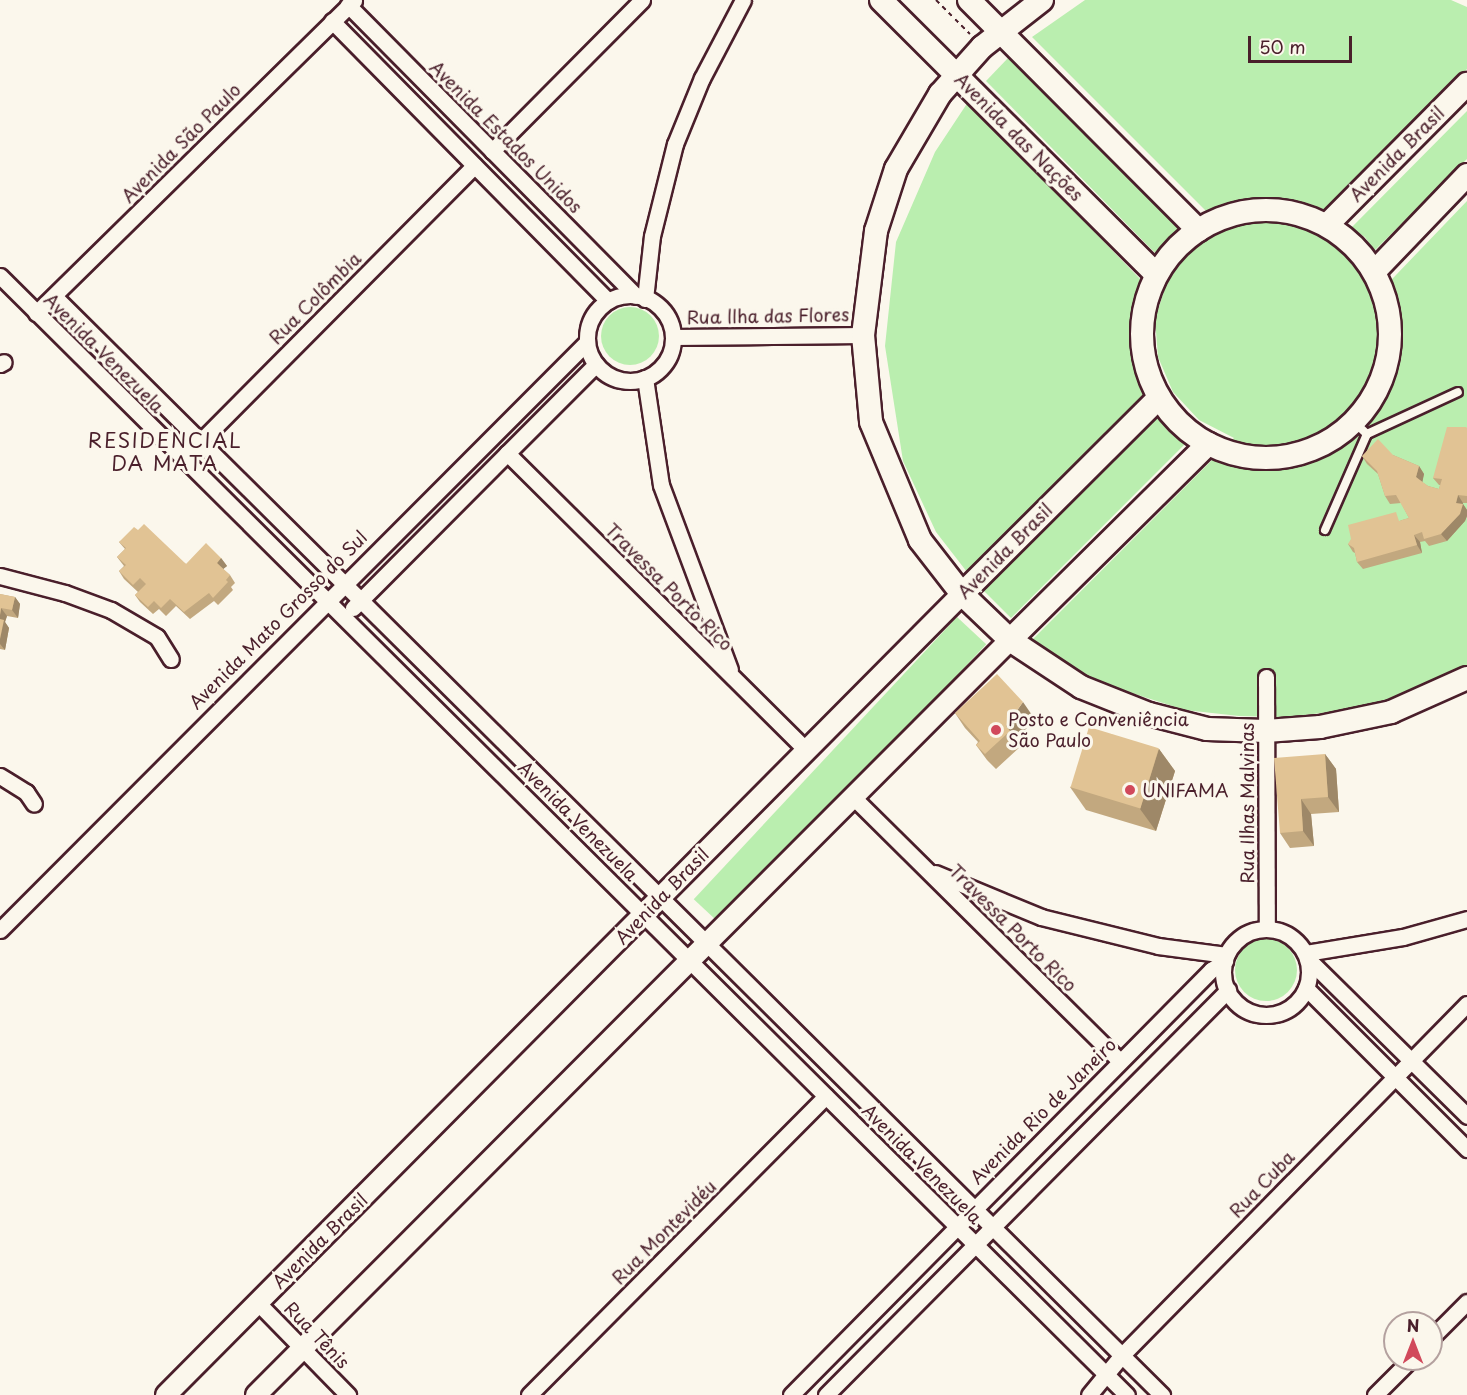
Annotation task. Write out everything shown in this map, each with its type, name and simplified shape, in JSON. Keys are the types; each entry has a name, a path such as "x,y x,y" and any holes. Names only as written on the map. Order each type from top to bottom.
{"main road":[{"name":"Avenida das Nações","path":"881,0 1156,274"},
{"path":"969,0 1198,230"},
{"path":"1042,0 982,47 957,74 920,123 896,169 876,231 863,334 871,422 893,482 920,540 962,594 1010,640 1081,687 1149,714 1208,729 1266,731 1320,727 1391,712 1467,678"},
{"name":"Avenida Brasil","path":"1327,225 1467,84"},
{"path":"1375,271 1467,175"},
{"path":"1271,209 1300,213 1327,225 1354,245 1375,271 1388,305 1390,350 1376,393 1360,428 1322,445 1285,457 1246,456 1208,444 1180,424 1159,398 1143,358 1142,315 1156,274 1170,253 1198,230 1241,211 1271,209"},
{"name":"Avenida Brasil","path":"962,594 1159,398"},
{"path":"1010,640 1208,444"}],"street":[{"path":"492,151 642,0"},
{"path":"640,297 652,236 675,144 702,78 742,0"},
{"name":"Avenida Estados Unidos","path":"351,3 492,151 640,297"},
{"name":"Avenida São Paulo","path":"36,313 351,3"},
{"path":"332,21 608,301"},
{"name":"Rua Colômbia","path":"184,458 474,166"},
{"name":"Avenida Venezuela","path":"0,276 327,598 1127,1395"},
{"name":"Avenida Venezuela","path":"54,296 660,900 1162,1395"},
{"path":"640,297 662,310 673,337 666,362 645,378 621,380 596,364 587,342 591,318 608,301 640,297"},
{"name":"Rua llha das Flores","path":"673,337 863,334"},
{"name":"Avenida Mato Grosso do Sul","path":"0,930 327,598 587,342"},
{"path":"345,616 596,364"},
{"path":"645,378 661,485 705,611 734,679"},
{"name":"Travessa Porto Rico","path":"507,453 805,749"},
{"path":"0,576 65,592 111,610 157,637 171,659"},
{"name":"Avenida Brasil","path":"166,1395 660,900 805,749 962,594"},
{"path":"256,1395 1010,640"},
{"name":"Rua Ilhas Malvinas","path":"1266,677 1268,929"},
{"path":"0,776 26,792 34,804"},
{"name":"Travessa Porto Rico","path":"853,797 1120,1061"},
{"path":"925,868 982,895 1041,916 1158,946 1226,958"},
{"path":"1306,956 1353,948 1467,919"},
{"path":"1306,956 1310,968 1306,988 1293,1005 1269,1015 1244,1009 1228,990 1226,958 1242,936 1268,929 1285,933 1467,1116"},
{"name":"Avenida Rio de Janeiro","path":"791,1395 1120,1061 1226,958"},
{"path":"1306,988 1467,1149"},
{"path":"826,1395 1228,990"},
{"name":"Rua Cuba","path":"1089,1395 1122,1355 1467,1004"},
{"name":"Rua Montevidéu","path":"529,1395 826,1096"},
{"path":"1443,1326 1467,1302"},
{"name":"Rua Tênis","path":"258,1303 348,1395"},
{"path":"1375,1395 1399,1371"}],"lane":[{"path":"1325,530 1360,428 1458,392"}],"path":[{"path":"936,0 982,47"}],"green space":[{"path":"1085,0 1451,0 1467,7 1467,69 1324,211 1274,198 1206,211 1032,37"},
{"path":"1009,57 1187,229 1159,257 986,81"},
{"path":"968,102 1144,283 1135,308 1133,331 1145,395 967,572 936,532 903,461 885,346 896,242 935,152"},
{"path":"1467,111 1467,159 1374,251 1365,237 1351,228"},
{"path":"1467,201 1467,667 1399,696 1349,710 1286,717 1239,716 1185,710 1094,681 1032,640 1234,438 1199,420 1173,392 1158,357 1155,319 1167,282 1189,252 1218,232 1252,222 1287,223 1320,235 1348,256 1367,285 1372,300"},
{"path":"624,307 636,307 651,315 659,330 659,342 651,357 636,365 624,365 609,357 601,342 601,330 609,315"},
{"path":"1157,416 1168,431 1185,444 1011,618 983,590"},
{"path":"957,617 986,644 723,927 694,899"},
{"path":"1260,939 1272,939 1288,948 1295,958 1297,970 1295,982 1288,992 1272,1001 1260,1001 1249,996 1240,987 1235,976 1235,964 1240,953 1249,944"}],"building":[{"path":"1447,427 1467,428 1467,496 1458,495 1456,503 1463,504 1460,514 1441,534 1424,539 1422,532 1414,535 1417,545 1357,562 1354,548 1348,544 1351,539 1348,525 1396,512 1399,521 1409,518 1396,495 1385,496 1377,471 1362,456 1378,439 1393,455 1419,466 1416,477 1428,486 1439,489 1442,479 1433,478"},
{"path":"144,524 186,564 206,543 221,558 217,563 230,575 226,580 228,582 213,598 209,593 184,612 170,599 161,608 154,601 148,607 135,595 146,584 140,578 133,585 119,571 126,565 117,557 126,548 119,542 134,527 138,530"},
{"path":"0,594 15,597 12,610 1,608 0,615"},
{"path":"0,619 4,620 0,639"},
{"path":"997,674 1023,702 1006,726 1010,731 985,754 976,745 980,741 955,713"},
{"path":"1089,727 1159,748 1140,809 1071,787"},
{"path":"1325,754 1328,797 1301,799 1303,831 1280,833 1274,758"}],"place":[{"name":"Posto e Conveniência São Paulo","path":"996,730"},
{"name":"UNIFAMA","path":"1130,790"}],"district":[{"name":"RESIDENCIAL DA MATA","path":"165,452"}]}
